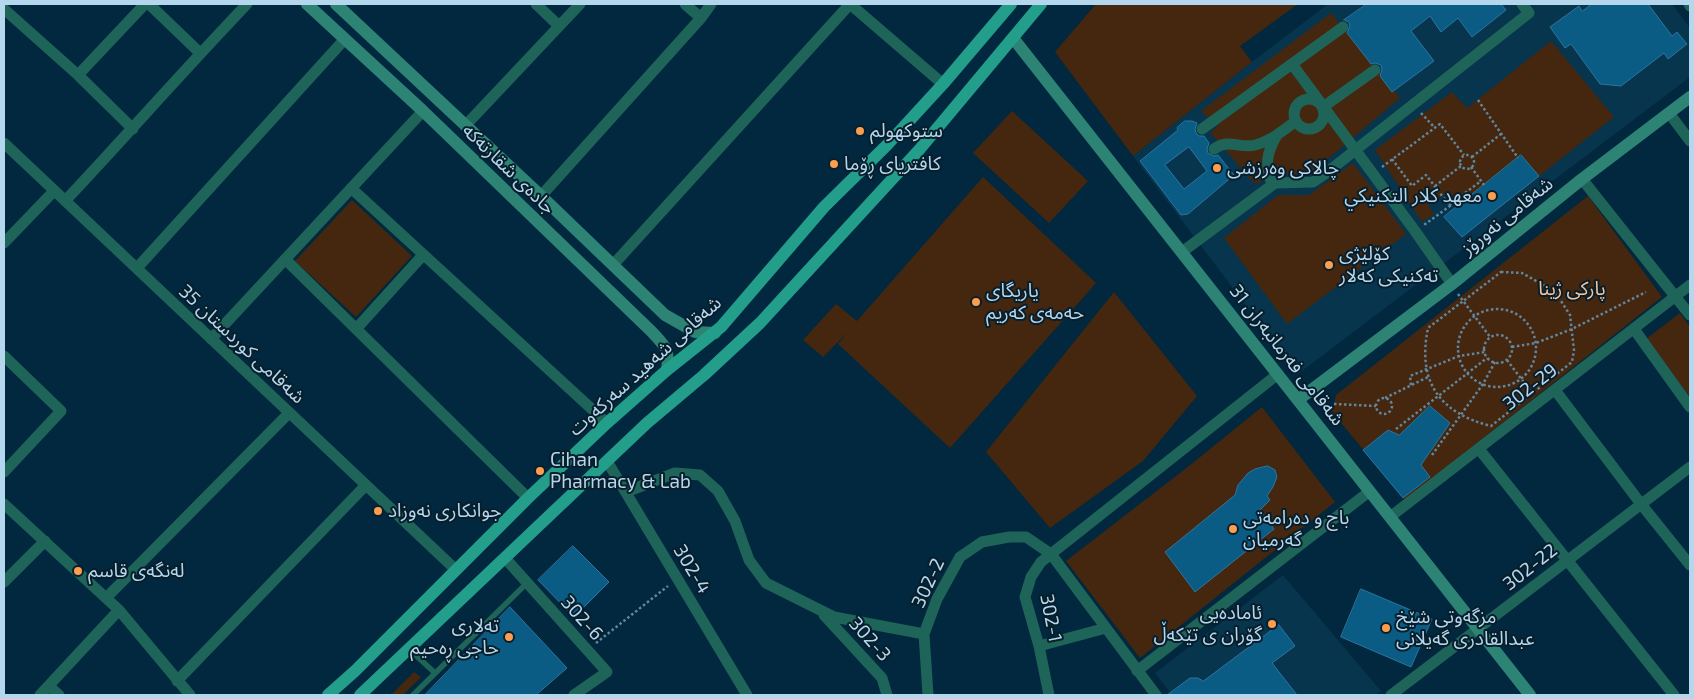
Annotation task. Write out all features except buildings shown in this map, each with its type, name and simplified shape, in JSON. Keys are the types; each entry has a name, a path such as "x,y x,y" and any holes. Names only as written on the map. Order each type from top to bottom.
{"main road":[{"name":"جادەی شقارتەکە","path":"307,4 423,111 651,331 670,356 668,370"},
{"name":"جادەی شقارتەکە","path":"336,4 614,264 665,315 695,332 715,332"},
{"name":"شەقامی شەهید سەرکەوت","path":"328,695 356,671 528,498 607,423 715,332 824,208 943,84 1008,4"},
{"path":"360,695 369,690 410,648 647,423 704,375 760,323 919,150 1041,4"},
{"name":"شەقامی فەرمانبەران 31","path":"1013,38 1530,695"},
{"name":"شەقامی نەورۆز","path":"1298,400 1452,284 1582,179 1690,97"},
{"path":"651,331 665,315"}],"street":[{"path":"78,75 147,4 200,53"},
{"path":"65,201 247,4"},
{"path":"536,4 559,26"},
{"path":"465,126 580,4"},
{"path":"685,4 701,18"},
{"path":"541,196 701,18 711,4"},
{"path":"614,264 850,4 943,84"},
{"path":"1182,252 1274,183 1313,182 1529,14 1522,4"},
{"path":"4,9 78,75 133,129"},
{"path":"1202,129 1343,27"},
{"path":"137,268 344,40"},
{"path":"1292,64 1452,284"},
{"path":"1323,107 1375,70"},
{"path":"1314,100 1323,107 1323,121 1316,127 1303,128 1296,121 1295,110 1302,101 1314,100"},
{"path":"211,339 423,111"},
{"path":"1669,113 1690,141"},
{"path":"1214,149 1221,144 1257,145 1277,135 1296,121"},
{"path":"1272,185 1267,157 1270,146 1277,135"},
{"name":"شەقامی کوردستان 35","path":"4,143 456,570"},
{"path":"1582,179 1690,315"},
{"path":"351,188 607,423"},
{"path":"4,243 54,190"},
{"path":"356,329 424,255"},
{"path":"284,259 528,498"},
{"name":"302-29","path":"1390,517 1479,449 1536,398 1555,390 1690,285"},
{"path":"1634,329 1690,407"},
{"path":"4,356 61,411 4,472"},
{"name":"302-1","path":"1049,695 1026,596 1031,578 1041,562 1278,374"},
{"path":"1555,390 1690,565"},
{"path":"106,598 290,413"},
{"path":"1479,449 1674,695"},
{"name":"302-4","path":"607,461 747,695"},
{"name":"302-22","path":"1391,695 1690,467"},
{"path":"626,492 675,473 700,475 718,490 735,521 749,560 766,583 834,617 924,634"},
{"path":"177,681 366,485"},
{"path":"1138,671 1370,491"},
{"path":"4,504 119,610 190,695"},
{"name":"302-2","path":"928,695 924,634 937,599 960,557 982,542 1009,537 1026,537 1051,554"},
{"path":"4,582 44,541"},
{"path":"1051,554 1156,695"},
{"name":"302-6","path":"505,558 606,672 574,695"},
{"path":"40,695 119,610"},
{"name":"302-3","path":"820,611 882,678 887,695"},
{"path":"1039,646 1106,628"},
{"path":"49,686 59,695"}],"lane":[{"path":"413,695 527,583"},
{"path":"410,648 435,673"}],"path":[{"path":"1478,100 1518,158"},
{"path":"1414,104 1435,128"},
{"path":"1373,174 1440,124 1464,155 1472,157"},
{"path":"1472,157 1501,134"},
{"path":"1461,166 1460,159 1464,155"},
{"path":"1471,167 1472,157"},
{"path":"1392,160 1412,186 1426,175 1449,205"},
{"path":"1461,166 1465,168 1471,167"},
{"path":"1435,186 1461,166"},
{"path":"1471,167 1484,185"},
{"path":"1415,232 1481,181"},
{"path":"1501,272 1522,273 1552,290 1570,315 1574,350 1572,362 1536,398 1491,426 1460,415 1445,404 1428,377 1426,369 1425,344 1428,328 1463,301 1501,272"},
{"path":"1452,284 1490,337"},
{"path":"1512,347 1536,343 1572,329 1646,292"},
{"path":"1502,309 1514,313 1525,320 1532,331 1536,343 1535,357 1530,369 1522,378 1510,385 1498,387 1474,380 1468,373 1459,356 1458,347 1460,334 1467,323 1475,316 1489,310 1502,309"},
{"path":"1495,335 1508,338 1512,347 1510,356 1506,360 1499,363 1487,358 1484,352 1485,344 1490,337 1495,335"},
{"path":"1411,385 1410,376 1459,356 1484,352"},
{"path":"1396,429 1487,358"},
{"path":"1506,360 1536,398"},
{"path":"1432,455 1483,384 1495,362"},
{"path":"1376,406 1380,400 1428,377"},
{"path":"1376,406 1379,412 1384,414 1388,412 1391,406 1390,401 1385,398"},
{"path":"1334,404 1376,406"},
{"path":"587,650 678,578"}],"shaded area":[{"name":"کۆلێژی تەکنیکی کەلار","path":"1328,4 1672,4 1690,28 1690,77 1298,374 1133,156"},
{"name":"ئامادەیی گۆران ی تێکەڵ","path":"1283,575 1381,691 1375,695 1172,695 1155,673"}],"green space":[{"path":"1096,4 1298,4 1240,46 1252,62 1133,156 1055,52"},
{"path":"1331,13 1400,98 1310,174 1269,175 1258,184 1252,181 1210,132 1218,127 1201,111"},
{"path":"1551,41 1614,117 1539,176 1521,155 1456,207 1445,194 1428,206 1434,214 1422,222 1375,150 1452,92 1467,108"},
{"path":"1012,111 1088,181 1049,223 973,153"},
{"path":"1353,163 1406,234 1287,324 1224,238 1278,195 1309,195"},
{"name":"یاریگای ‌حەمەی کەریم","path":"983,177 1096,283 950,448 838,344 847,333 823,357 803,340 836,304 857,321"},
{"name":"پارکی ژینا","path":"1588,196 1662,297 1405,500 1332,412 1336,395"},
{"path":"352,200 412,256 356,317 295,261"},
{"path":"1114,292 1197,396 1143,461 1050,528 986,452"},
{"path":"1680,313 1690,327 1690,397 1646,339"},
{"path":"1262,407 1335,502 1140,658 1066,561"},
{"path":"414,672 421,677 403,695 391,695"}],"place":[{"name":"ستوكهولم","path":"860,131"},
{"name":"کافتریای ڕۆما","path":"834,164"},
{"name":"چالاکی وەرزشی","path":"1217,168"},
{"name":"معهد كلار التكنيكي","path":"1492,196"},
{"name":"کۆلێژی تەکنیکی کەلار","path":"1329,265"},
{"name":"یاریگای ‌حەمەی کەریم","path":"976,302"},
{"name":"Cihan Pharmacy & Lab","path":"540,471"},
{"name":"جوانکاری نەوزاد","path":"378,511"},
{"name":"باج و دەرامەتی گەرمیان","path":"1233,529"},
{"name":"لەنگەی قاسم","path":"78,571"},
{"name":"ئامادەیی گۆران ی تێکەڵ","path":"1272,624"},
{"name":"مزگەوتی شێخ عبدالقادری گەیلانی","path":"1386,628"},
{"name":"تەلاری حاجی ڕەحیم","path":"509,637"}]}
